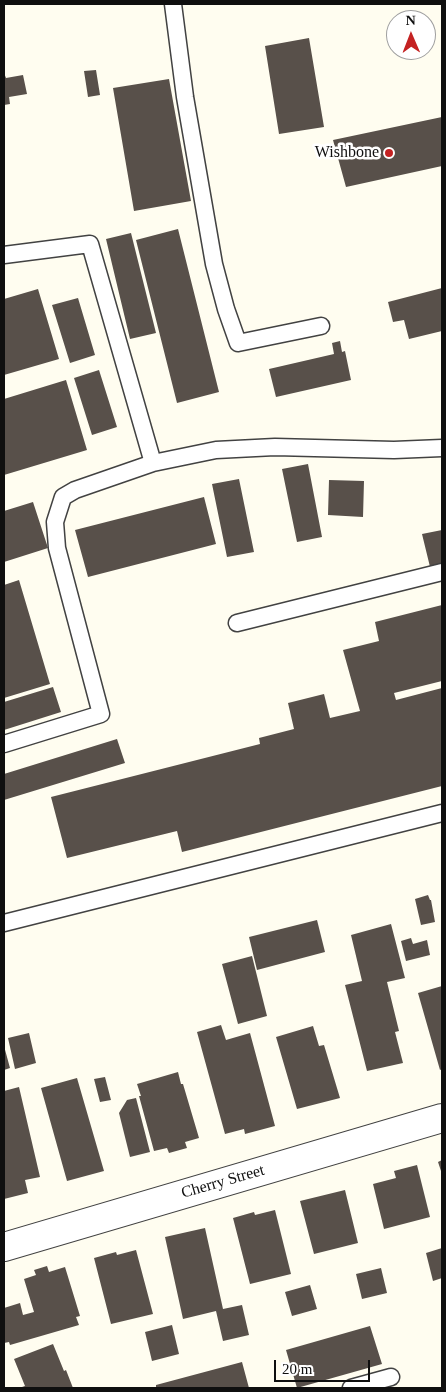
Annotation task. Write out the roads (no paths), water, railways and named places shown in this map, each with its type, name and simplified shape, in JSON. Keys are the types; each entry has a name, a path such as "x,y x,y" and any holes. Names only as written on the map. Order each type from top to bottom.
{"street":[{"name":"Cherry Street","path":"4,1247 442,1118"}],"lane":[{"path":"173,4 185,97 214,264 226,309 238,343 321,326"},
{"path":"4,255 90,244 153,463"},
{"path":"4,744 101,714 57,548 54,522 63,497 75,490 153,463 216,450 275,447 394,450 442,448"},
{"path":"236,623 442,572"},
{"path":"4,923 442,813"},
{"path":"351,1388 391,1377"}],"place":[{"name":"Wishbone","path":"389,153"}]}
